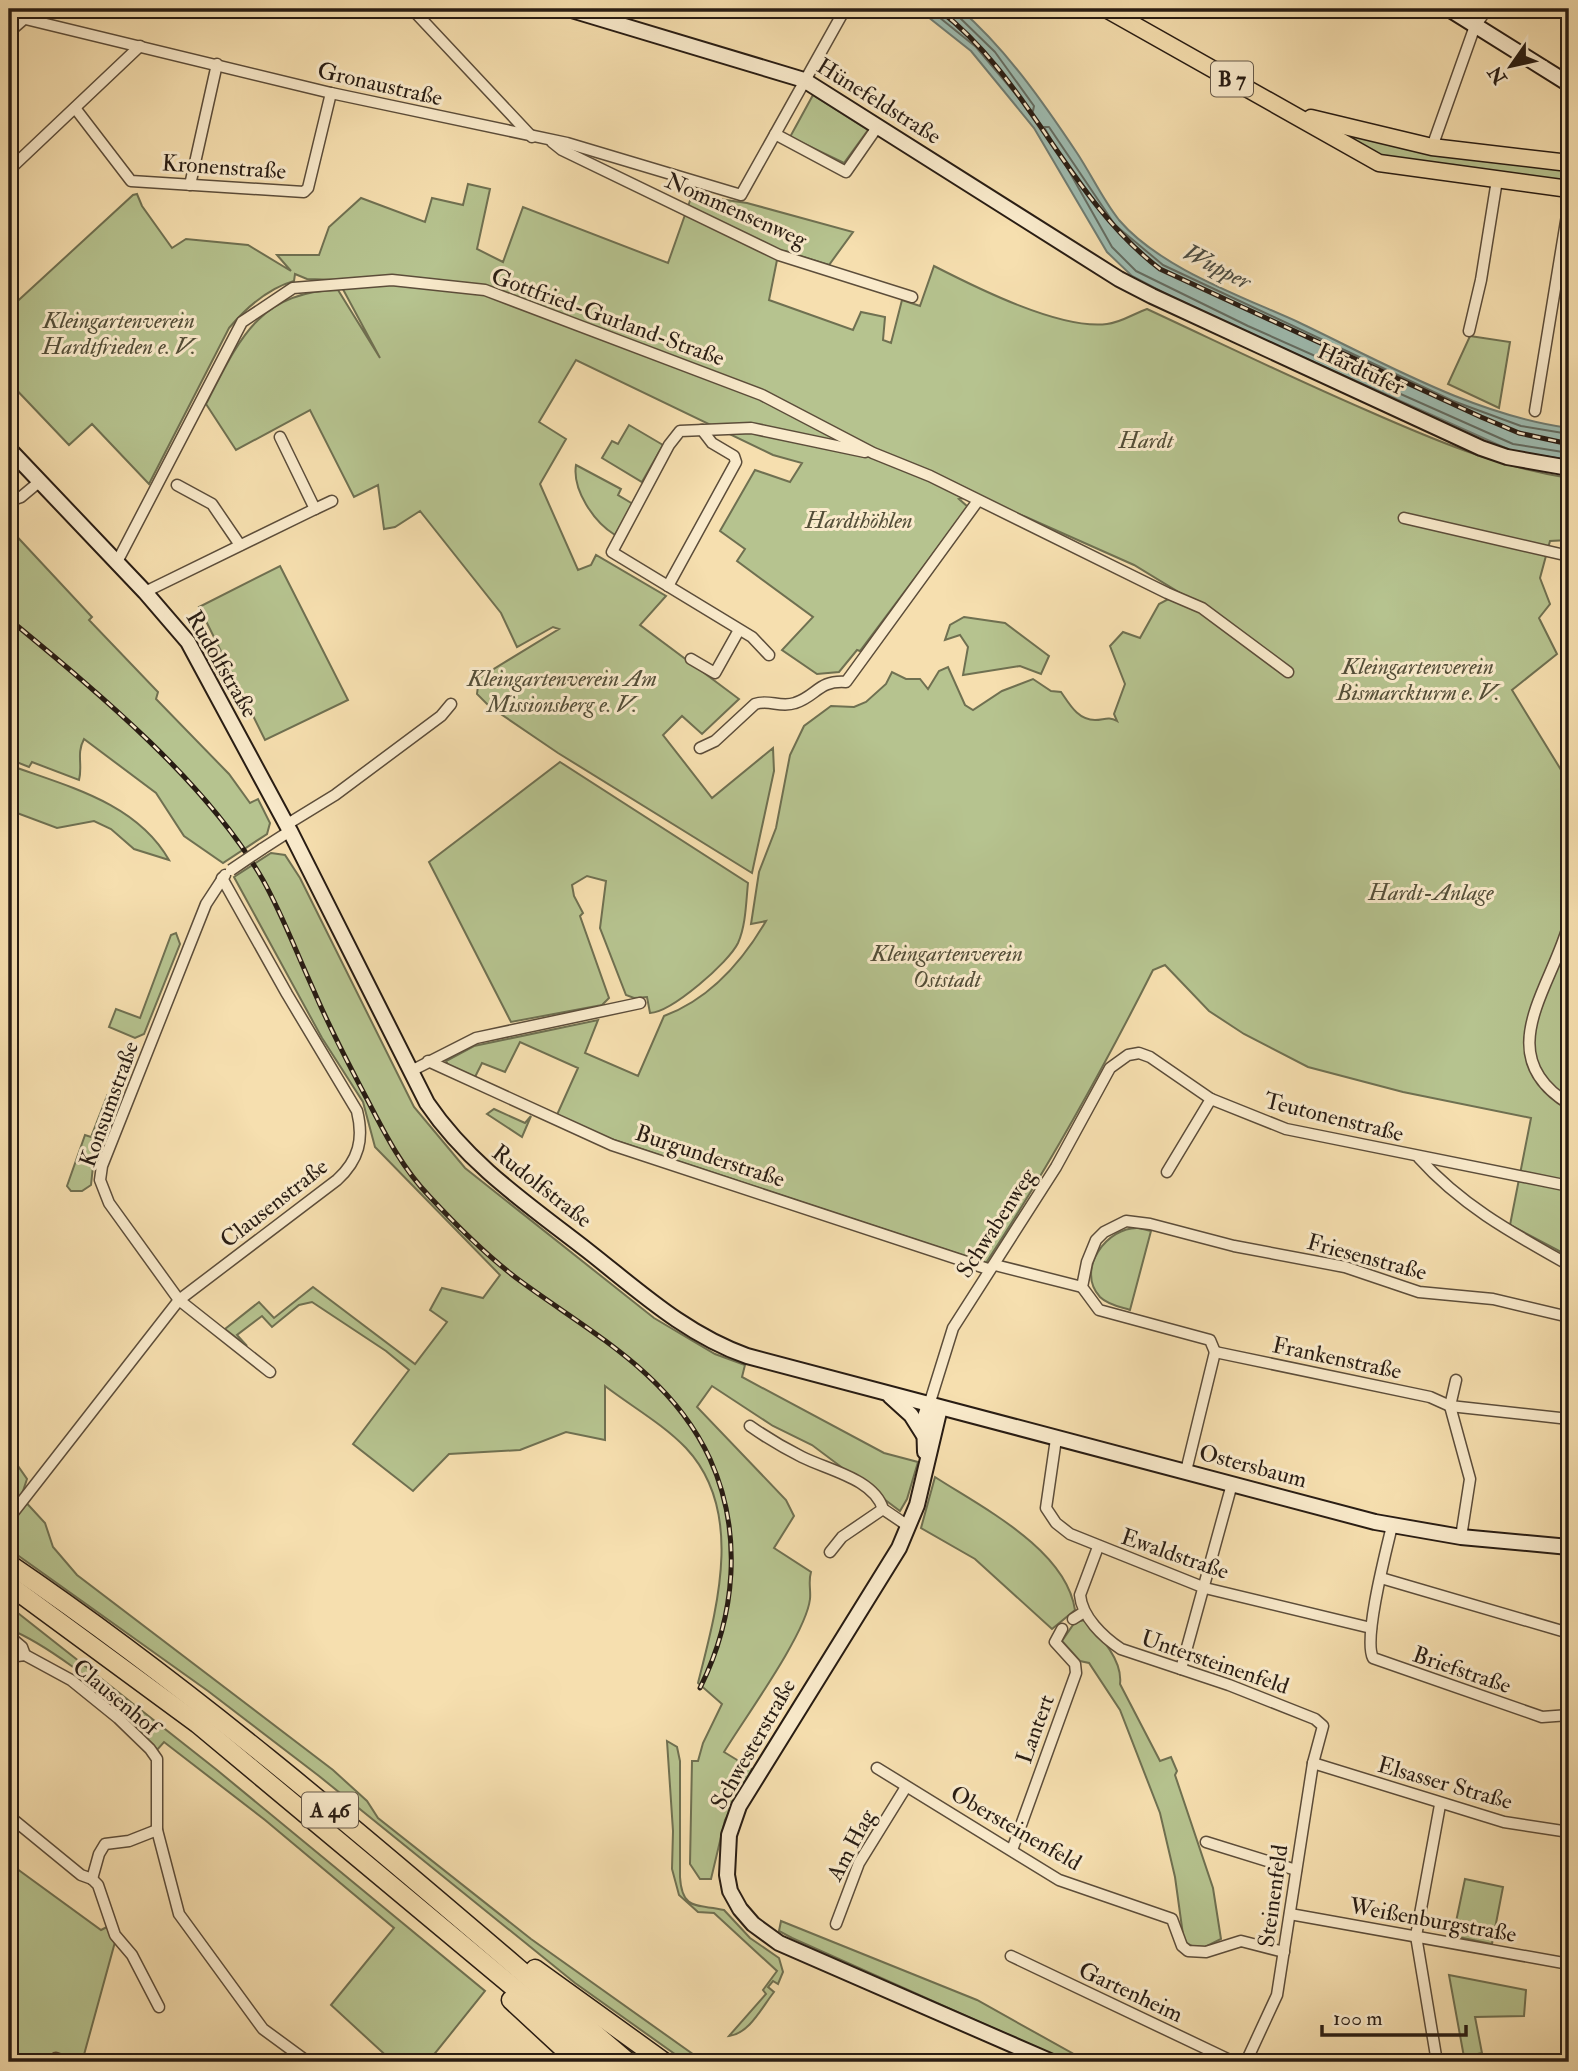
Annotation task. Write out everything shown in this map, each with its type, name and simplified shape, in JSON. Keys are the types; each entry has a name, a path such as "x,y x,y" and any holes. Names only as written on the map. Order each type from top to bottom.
{"highway":[{"name":"A 46","path":"9,1564 208,1711 446,1919 603,2062"},
{"name":"A 46","path":"9,1586 198,1724 628,2062"},
{"path":"446,1919 498,1987 578,2062"},
{"path":"446,1919 524,1960 664,2062"}],"main road":[{"name":"B 7","path":"1106,9 1128,14 1353,150 1387,166 1569,189"},
{"name":"B 7","path":"1295,114 1432,147 1569,163"},
{"path":"1353,150 1347,139 1359,130"}],"street":[{"path":"412,9 532,137"},
{"name":"Hünefeldstraße","path":"568,9 804,80 1140,290"},
{"path":"845,9 775,134 846,172 878,126"},
{"path":"1449,9 1569,84"},
{"path":"1432,147 1475,26 1487,9"},
{"name":"Gronaustraße","path":"9,15 331,93 551,141 741,195 775,134"},
{"path":"9,32 24,19"},
{"path":"9,170 139,46"},
{"path":"190,185 217,65"},
{"name":"Kronenstraße","path":"75,108 125,177 131,181 304,192 308,188 331,93"},
{"name":"Nommensenweg","path":"551,141 562,150 779,255 912,297"},
{"path":"1469,331 1481,280 1497,180"},
{"path":"1535,411 1569,203"},
{"name":"Gottfried-Gurland-Straße","path":"117,562 235,331 253,313 280,295 305,285 393,279 485,290 762,395 873,453 930,477 1167,593 1194,603 1288,672"},
{"name":"Hardtufer","path":"1140,290 1481,448 1507,457 1569,468"},
{"path":"769,655 763,647 739,630 612,555 669,445 680,431 751,428 873,453"},
{"path":"668,586 736,462 734,456 706,438 702,430"},
{"path":"281,437 315,509"},
{"name":"Rudolfstraße","path":"9,449 145,592 188,642 288,828 411,1071 441,1124 476,1164 686,1328 714,1344 747,1356 934,1407"},
{"path":"9,501 21,497 39,482"},
{"path":"177,485 212,504 240,545"},
{"path":"145,592 332,501"},
{"path":"700,748 715,741 755,704 763,701 795,703 822,684 846,682 977,502"},
{"path":"1404,518 1569,556"},
{"path":"691,659 715,673 739,630"},
{"path":"288,828 441,716 451,704"},
{"name":"Konsumstraße","path":"270,1372 180,1300 109,1203 100,1180 102,1166 206,904 222,878 288,828"},
{"name":"Clausenstraße","path":"9,1518 180,1300 337,1180 354,1162 361,1142 357,1111 222,878"},
{"path":"1569,923 1531,1026 1528,1054 1540,1082 1569,1104"},
{"path":"411,1071 476,1038 640,1003"},
{"name":"Teutonenstraße","path":"1110,1068 1128,1055 1139,1053 1211,1099 1286,1129 1419,1158 1463,1163 1569,1186"},
{"name":"Burgunderstraße","path":"428,1062 612,1145 992,1267 1082,1287"},
{"name":"Schwabenweg","path":"934,1407 953,1328 1056,1167 1110,1068"},
{"path":"1167,1172 1211,1099"},
{"path":"1419,1158 1454,1194 1489,1220 1569,1265"},
{"name":"Friesenstraße","path":"1082,1287 1092,1249 1104,1232 1114,1224 1126,1221 1150,1224 1234,1246 1345,1267 1419,1292 1493,1299 1569,1317"},
{"path":"1082,1287 1100,1310 1210,1340 1215,1352 1186,1471"},
{"name":"Frankenstraße","path":"1215,1352 1430,1397 1450,1406 1569,1419"},
{"path":"1456,1380 1450,1406 1469,1479 1461,1537"},
{"path":"886,1392 911,1415 923,1434"},
{"name":"Schwesterstraße","path":"926,1465 923,1434 934,1407"},
{"name":"Schwesterstraße","path":"934,1407 926,1465 899,1548 739,1806 729,1835 726,1861 730,1891 740,1909 753,1923 779,1943 1052,2062"},
{"name":"Ostersbaum","path":"934,1407 1392,1526 1461,1537 1569,1547"},
{"path":"750,1426 804,1458 852,1479 880,1499 883,1509 908,1526"},
{"name":"Ewaldstraße","path":"1056,1439 1046,1508 1056,1523 1070,1534 1205,1588 1371,1628"},
{"path":"1181,1669 1233,1484"},
{"path":"830,1552 842,1538 883,1509"},
{"path":"1371,1628 1392,1526"},
{"path":"1073,1619 1084,1612 1080,1595 1098,1547"},
{"path":"1381,1578 1569,1633"},
{"name":"Untersteinenfeld","path":"1084,1612 1121,1649 1315,1719 1321,1722 1323,1731"},
{"name":"Briefstraße","path":"1371,1628 1370,1648 1378,1662 1542,1717 1569,1714"},
{"name":"Lantert","path":"1012,1850 1076,1674 1074,1664 1055,1642 1062,1629"},
{"path":"9,1636 22,1647 25,1655 9,1657"},
{"name":"Clausenhof","path":"25,1655 71,1680 126,1724 158,1759 157,1830"},
{"name":"Steinenfeld","path":"1246,2062 1270,2014 1284,1952 1313,1763 1323,1731"},
{"name":"Elsasser Straße","path":"1313,1763 1440,1805 1504,1822 1569,1832"},
{"name":"Obersteinenfeld","path":"877,1768 1059,1880 1171,1919 1182,1946 1188,1951 1206,1952 1241,1941 1284,1952"},
{"name":"Am Hag","path":"836,1924 859,1863 906,1787"},
{"path":"1437,2062 1416,1936 1432,1837 1440,1805"},
{"path":"9,1816 81,1875 92,1879 98,1885 115,1935 132,1955 159,2007"},
{"path":"92,1879 99,1854 105,1844 129,1841 157,1830 174,1900 186,1926 263,2029 306,2061"},
{"path":"1206,1842 1296,1870"},
{"name":"Weißenburgstraße","path":"1290,1914 1569,1964"},
{"name":"Gartenheim","path":"1011,1956 1234,2062"}],"green space":[{"path":"813,95 868,130 844,163 790,137"},
{"path":"1357,135 1437,155 1569,171 1569,181 1385,159 1353,140"},
{"path":"468,184 490,189 477,249 503,262 523,207 668,263 692,195 747,203 853,232 829,265 785,251 777,260 769,300 853,330 861,312 885,317 883,340 891,343 902,300 920,306 934,266 1018,305 1066,320 1107,324 1147,309 1311,386 1441,442 1516,467 1569,478 1569,540 1550,541 1540,578 1550,604 1539,618 1557,654 1512,690 1566,778 1569,776 1569,1252 1561,1252 1510,1225 1531,1118 1403,1092 1308,1067 1244,1034 1209,1011 1165,965 1153,970 1074,1119 986,1263 611,1139 556,1117 578,1068 520,1042 505,1072 482,1063 475,1077 449,1067 446,1061 474,1046 598,1020 585,1053 638,1076 664,1016 696,1000 723,978 746,951 766,921 751,924 759,872 776,828 790,755 804,726 831,706 854,707 866,702 886,684 892,672 906,679 920,679 928,689 939,671 948,667 965,705 973,710 1002,691 1033,679 1051,691 1061,692 1075,711 1084,717 1117,721 1114,714 1125,684 1110,646 1123,632 1140,638 1159,604 1180,593 1134,565 1026,517 974,496 959,499 968,507 860,651 857,650 839,672 817,674 782,650 813,617 737,561 745,549 720,531 755,470 790,482 802,463 773,455 576,360 539,422 566,439 540,484 578,570 591,565 596,555 666,596 640,625 739,699 702,734 682,716 663,735 712,798 773,748 774,771 752,873 558,753 489,706 477,694 479,678 559,629 553,627 517,647 501,613 420,511 395,527 384,529 378,485 354,497 310,410 236,450 206,404 241,341 254,324 270,310 288,300 311,293 338,290 380,358 338,280 307,279 295,274 294,281 250,306 229,328 149,484 92,424 69,445 9,382 9,309 133,195 137,194 142,206 172,248 186,239 248,245 291,271 277,255 319,255 329,227 361,198 425,222 432,198 463,205"},
{"path":"1470,336 1510,342 1499,408 1448,384"},
{"path":"629,425 663,445 642,482 602,458 612,441 618,444"},
{"path":"576,465 621,489 618,495 633,504 615,535 599,522 586,504 577,485"},
{"path":"9,528 92,617 89,620 158,692 156,699 229,774 250,803 258,799 270,823 267,834 223,863 184,836 156,793 84,739 80,750 79,780 32,762 29,767 9,759"},
{"path":"280,566 348,700 265,740 199,607"},
{"path":"964,617 1005,623 1049,656 1041,674 1020,666 963,675 968,647 960,635 945,640 950,625"},
{"path":"560,762 748,883 743,929 733,951 699,985 660,1010 650,1013 647,997 634,998 626,995 600,928 606,881 587,876 572,885 609,998 602,1005 511,1022 429,862"},
{"path":"9,765 76,789 119,810 155,840 169,860 134,849 111,829 94,821 57,828 9,810"},
{"path":"271,853 285,855 300,878 414,1107 465,1168 654,1318 715,1354 745,1365 742,1377 884,1453 918,1462 907,1499 900,1511 812,1445 773,1426 712,1386 697,1407 786,1500 794,1516 774,1548 811,1572 810,1599 798,1633 724,1752 752,1769 725,1820 711,1879 700,1879 690,1864 692,1761 698,1761 703,1743 722,1704 698,1683 718,1592 721,1530 715,1501 704,1473 686,1448 657,1423 605,1386 605,1440 566,1432 520,1450 449,1454 413,1491 353,1444 409,1370 386,1351 312,1302 299,1305 272,1327 262,1316 237,1335 247,1346 225,1329 259,1302 274,1318 313,1287 415,1364 447,1322 430,1310 442,1288 483,1298 500,1275 375,1147 363,1102 322,1038 234,877"},
{"path":"176,933 180,944 144,1034 135,1038 109,1027 116,1009 140,1018 171,935"},
{"path":"107,1096 115,1106 94,1157 91,1185 82,1191 71,1191 67,1186 85,1135 91,1137"},
{"path":"494,1109 525,1123 531,1116 522,1137 487,1114"},
{"path":"1127,1229 1151,1231 1130,1310 1103,1300 1093,1286 1091,1275 1098,1252 1106,1242"},
{"path":"9,1453 27,1479 21,1497 45,1523 53,1547 77,1575 333,1770 367,1801 378,1818 531,1939 704,2062 686,2062 575,1983 319,1776 208,1691 9,1549"},
{"path":"935,1477 997,1516 1039,1549 1056,1568 1068,1588 1075,1610 1052,1629 975,1559 921,1528"},
{"path":"9,1606 217,1770 485,1991 428,2062 393,2062 331,2005 394,1928 265,1820 164,1742 157,1750 152,1746 116,1702 88,1678 38,1644 9,1629"},
{"path":"1085,1620 1114,1657 1120,1684 1160,1761 1171,1757 1177,1771 1175,1775 1213,1888 1221,1939 1205,1947 1184,1942 1175,1877 1160,1813 1120,1710 1089,1663 1080,1661 1062,1641 1075,1622"},
{"path":"667,1741 677,1747 680,1761 680,1877 684,1896 693,1904 724,1910 750,1938 779,1958 783,1972 778,1984 773,1981 768,1987 774,1992 749,2025 729,2036 766,1994 763,1990 777,1971 714,1913 698,1912 679,1895 672,1869 673,1831"},
{"path":"9,1863 101,1930 109,1926 115,1942 82,2062 9,2062"},
{"path":"1465,1879 1503,1887 1492,1944 1453,1936"},
{"path":"781,1921 977,2000 1088,2062 1069,2062 792,1938 779,1931"},
{"path":"1449,1975 1526,1990 1524,2016 1475,2017 1482,2053 1464,2057"}],"water":[{"path":"918,9 960,9 993,41 1037,96 1119,220 1156,253 1202,279 1430,386 1499,412 1569,428 1569,460 1512,451 1189,306 1132,276 1107,252 1034,128 971,51"}],"railway":[{"path":"938,9 970,38 999,70 1099,208 1128,240 1160,269 1481,417 1519,433 1569,444"},
{"path":"9,619 78,676 148,740 212,808 240,844 263,880 327,1019 375,1114 396,1152 420,1186 496,1261 601,1338 651,1379 694,1429 721,1487 731,1545 728,1603 712,1660 700,1688"}],"water label":[{"name":"Wupper","path":"1217,267"}],"park label":[{"name":"Kleingartenverein Hardtfrieden e. V.","path":"119,333"},
{"name":"Hardt","path":"1146,440"},
{"name":"Hardthöhlen","path":"859,520"},
{"name":"Kleingartenverein Bismarckturm e. V.","path":"1418,679"},
{"name":"Kleingartenverein Am Missionsberg e. V.","path":"562,691"},
{"name":"Hardt-Anlage","path":"1431,892"},
{"name":"Kleingartenverein Oststadt","path":"947,966"}]}
